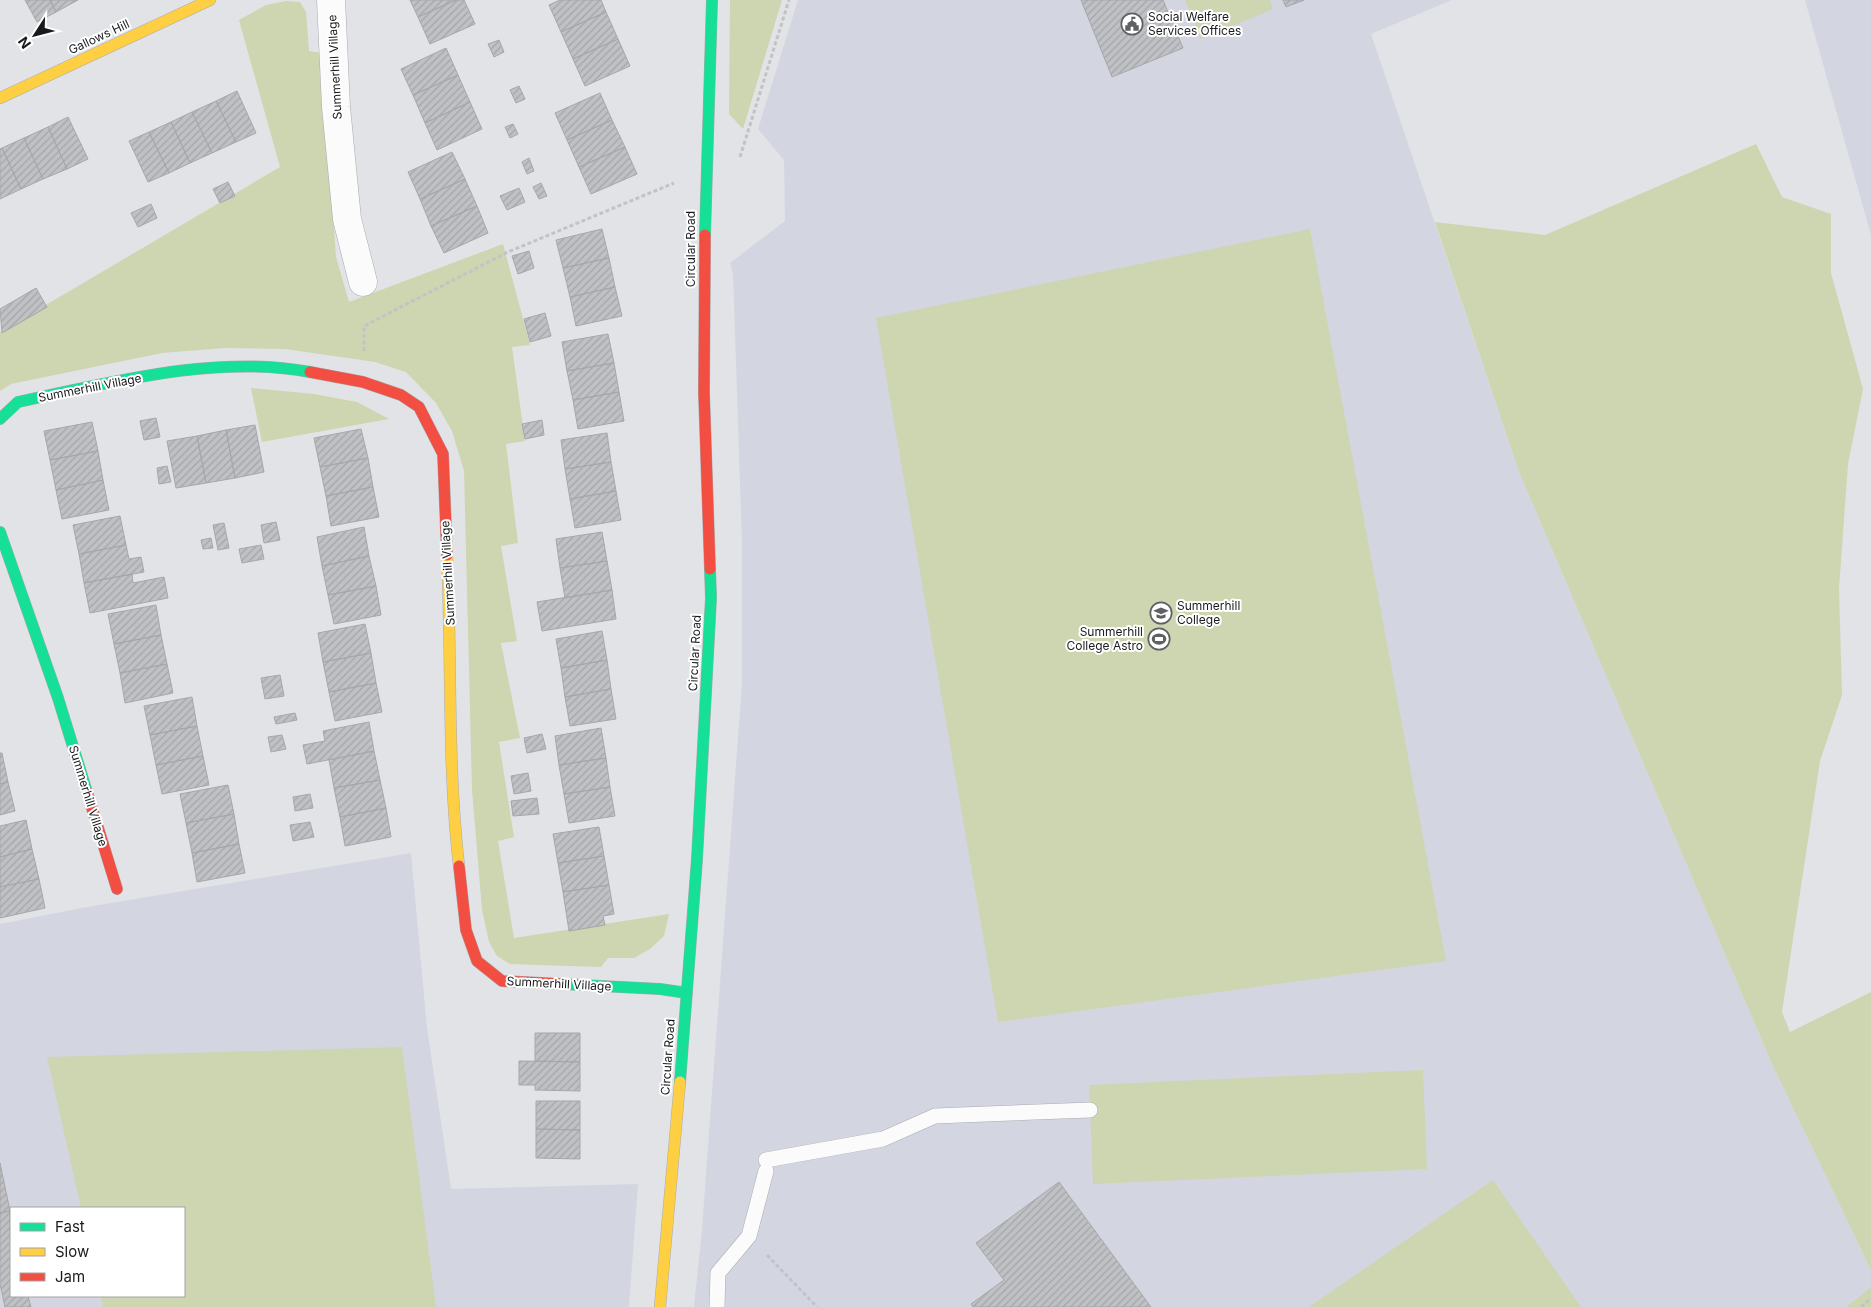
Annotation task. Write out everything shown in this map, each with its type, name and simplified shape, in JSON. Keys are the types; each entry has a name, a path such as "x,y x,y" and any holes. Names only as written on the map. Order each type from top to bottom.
{"street":[{"name":"Gallows Hill","path":"0,98 210,0"},
{"name":"Summerhill Village","path":"331,0 336,107 348,218 363,282"},
{"name":"Circular Road","path":"660,1307 687,992 712,598 704,394 707,169 712,0"},
{"name":"Summerhill Village","path":"0,419 18,402 183,370 280,366 363,382 402,395 419,407 433,430 443,454 451,633 453,816 466,930 477,961 502,981 687,992"},
{"name":"Summerhill Village","path":"0,532 58,698 117,889"}],"lane":[{"path":"717,1307 718,1273 749,1236 766,1165 883,1139 935,1116 1090,1110"}],"path":[{"path":"740,159 789,0"},
{"path":"363,382 364,326 508,252 707,169"},
{"path":"749,1236 817,1307"},
{"path":"1861,1307 1871,1298"}],"shaded area":[{"name":"Summerhill College","path":"798,0 1452,0 1371,34 1519,472 1772,1064 1871,1270 1871,1287 1846,1307 694,1307 702,1229 742,683 742,542 733,273 730,263 785,221 784,160 758,129"},
{"path":"1805,0 1871,0 1871,235"},
{"path":"411,853 427,1028 451,1189 638,1184 629,1307 0,1307 0,924 87,907"}],"green space":[{"path":"730,0 782,0 743,129 729,114"},
{"path":"1185,0 1270,0 1273,9 1201,39"},
{"path":"286,1 300,2 306,12 309,51 322,53 336,257 349,302 503,244 530,345 512,347 525,441 506,444 518,543 501,546 517,641 501,643 520,738 499,742 514,837 498,841 514,938 669,914 664,936 650,949 634,958 608,958 601,967 510,964 497,956 489,942 482,910 472,790 464,471 452,431 436,403 406,372 375,362 285,349 225,348 162,353 11,384 0,391 0,332 280,167 239,20 266,5"},
{"path":"1756,144 1782,197 1831,214 1831,273 1863,389 1848,464 1839,589 1842,695 1820,761 1782,1012 1790,1032 1871,992 1871,1270 1772,1064 1519,472 1435,222 1545,235"},
{"name":"Summerhill College Astro","path":"1310,229 1446,961 998,1022 876,318"},
{"path":"251,388 314,394 357,402 389,419 262,442"},
{"path":"402,1047 436,1307 103,1307 101,1297 185,1297 185,1207 81,1207 47,1057"},
{"path":"1423,1070 1427,1169 1093,1184 1089,1085"},
{"path":"1493,1180 1581,1307 1309,1307"},
{"path":"1871,1287 1871,1307 1846,1307"}],"building":[{"path":"25,0 50,0 56,12 37,22"},
{"path":"50,0 78,0 56,12"},
{"path":"410,0 456,0 418,17"},
{"path":"456,0 464,0 475,24 430,44 418,17"},
{"path":"560,0 601,0 606,12 561,32 549,5"},
{"name":"Social Welfare Services Offices","path":"1081,0 1163,0 1183,48 1112,77"},
{"path":"1283,0 1304,0 1286,7"},
{"path":"606,12 618,39 573,59 561,32"},
{"path":"618,39 630,66 585,86 573,59"},
{"path":"499,40 504,52 494,57 488,44"},
{"path":"446,48 458,75 413,95 401,69"},
{"path":"458,75 470,102 425,123 413,95"},
{"path":"519,86 525,99 516,103 510,90"},
{"path":"237,91 256,133 236,142 216,101"},
{"path":"600,93 612,120 567,140 555,113"},
{"path":"216,101 236,142 212,153 192,112"},
{"path":"470,102 482,129 437,150 425,123"},
{"path":"192,112 212,153 190,163 171,122"},
{"path":"68,117 88,159 67,169 48,127"},
{"path":"612,120 625,147 579,167 567,140"},
{"path":"171,122 190,163 169,173 149,132"},
{"path":"513,124 518,134 510,138 505,127"},
{"path":"48,127 67,169 43,179 24,138"},
{"path":"149,132 169,173 148,182 129,141"},
{"path":"24,138 43,179 21,189 2,148"},
{"path":"625,147 637,174 591,194 579,167"},
{"path":"2,148 21,189 0,199 0,149"},
{"path":"452,152 465,179 420,199 408,172"},
{"path":"529,158 534,171 527,174 522,162"},
{"path":"465,179 477,206 431,226 420,199"},
{"path":"228,182 235,196 220,203 213,189"},
{"path":"541,183 547,196 539,199 533,187"},
{"path":"519,188 525,202 507,210 500,196"},
{"path":"151,204 157,218 138,227 131,213"},
{"path":"477,206 488,233 444,253 431,226"},
{"path":"602,229 609,258 563,268 556,240"},
{"path":"529,251 534,268 518,274 512,256"},
{"path":"609,258 615,287 570,297 563,268"},
{"path":"615,287 622,316 576,326 570,297"},
{"path":"36,288 47,307 2,333 0,309"},
{"path":"545,313 551,336 530,342 524,319"},
{"path":"608,334 614,363 567,371 562,342"},
{"path":"614,363 619,392 573,400 567,371"},
{"path":"619,392 624,421 578,429 573,400"},
{"path":"156,418 160,437 144,440 140,421"},
{"path":"542,420 544,435 525,439 522,424"},
{"path":"92,422 98,451 50,460 44,431"},
{"path":"255,425 264,472 235,478 226,430"},
{"path":"361,429 368,458 320,467 314,438"},
{"path":"226,430 235,478 206,483 197,436"},
{"path":"607,433 611,462 565,469 561,440"},
{"path":"197,436 206,483 176,488 167,441"},
{"path":"98,451 103,480 56,490 50,460"},
{"path":"368,458 373,487 326,496 320,467"},
{"path":"611,462 616,491 570,499 565,469"},
{"path":"167,466 171,482 159,484 157,468"},
{"path":"103,480 109,510 62,519 56,490"},
{"path":"373,487 379,517 331,526 326,496"},
{"path":"616,491 621,520 575,528 570,499"},
{"path":"120,516 126,545 79,554 73,525"},
{"path":"276,522 280,540 264,543 261,525"},
{"path":"224,523 229,548 218,550 213,525"},
{"path":"364,527 369,556 322,566 317,537"},
{"path":"602,532 607,561 560,568 556,539"},
{"path":"211,538 213,548 203,549 201,540"},
{"path":"126,545 129,559 141,557 144,572 84,583 79,554"},
{"path":"261,545 264,559 242,563 239,549"},
{"path":"369,556 376,586 328,595 322,566"},
{"path":"607,561 612,590 565,598 560,568"},
{"path":"132,574 133,583 164,577 168,598 90,613 84,583"},
{"path":"376,586 381,615 334,624 328,595"},
{"path":"612,590 616,619 542,631 537,602"},
{"path":"156,605 161,635 114,644 108,614"},
{"path":"365,624 371,653 323,662 318,633"},
{"path":"602,631 607,660 561,668 556,639"},
{"path":"161,635 167,664 120,673 114,644"},
{"path":"371,653 376,683 329,692 323,662"},
{"path":"607,660 611,689 565,697 561,668"},
{"path":"167,664 173,693 125,703 120,673"},
{"path":"280,675 284,696 265,699 261,678"},
{"path":"376,683 382,712 335,721 329,692"},
{"path":"611,689 616,719 570,726 565,697"},
{"path":"192,697 197,726 150,735 144,706"},
{"path":"295,713 297,720 276,724 274,717"},
{"path":"369,722 374,751 307,764 303,745 325,741 323,731"},
{"path":"197,726 203,756 156,765 150,735"},
{"path":"601,728 606,758 559,765 555,736"},
{"path":"542,734 546,749 527,753 524,738"},
{"path":"282,735 286,749 271,752 268,737"},
{"path":"374,751 380,780 334,788 329,760"},
{"path":"0,753 2,753 8,782 0,784"},
{"path":"203,756 209,785 162,794 156,765"},
{"path":"606,758 610,787 564,794 559,765"},
{"path":"528,773 531,791 514,794 511,776"},
{"path":"380,780 386,808 340,817 334,788"},
{"path":"8,782 15,811 0,815 0,784"},
{"path":"228,785 234,814 186,823 180,794"},
{"path":"610,787 615,816 569,823 564,794"},
{"path":"310,794 313,808 295,811 293,797"},
{"path":"537,798 539,814 513,816 511,801"},
{"path":"386,808 391,837 345,846 340,817"},
{"path":"234,814 239,844 192,853 186,823"},
{"path":"26,820 32,849 0,857 0,826"},
{"path":"310,822 314,837 293,841 290,825"},
{"path":"599,827 604,856 558,863 553,834"},
{"path":"239,844 245,873 197,882 192,853"},
{"path":"32,849 39,879 0,887 0,857"},
{"path":"604,856 609,885 563,892 558,863"},
{"path":"39,879 45,908 0,918 0,887"},
{"path":"609,885 614,914 603,916 605,925 569,931 563,892"},
{"path":"535,1033 580,1033 580,1062 535,1061"},
{"path":"519,1061 580,1062 580,1091 535,1090 535,1085 519,1085"},
{"path":"536,1101 580,1101 580,1130 536,1129"},
{"path":"536,1129 580,1130 580,1159 536,1158"},
{"path":"0,1163 10,1211 0,1213"},
{"path":"1059,1182 1151,1307 973,1307 971,1304 1004,1280 976,1243"},
{"path":"10,1211 10,1297 28,1297 31,1307 5,1307 0,1284 0,1213"}],"traffic: fast":[{"path":"705,235 712,0"},
{"path":"0,419 18,402 163,373 238,366 274,367 310,372"},
{"path":"0,532 58,698 87,792"},
{"path":"680,1082 697,859 711,598 710,569"},
{"path":"562,984 660,989 687,993"}],"traffic: slow":[{"path":"0,98 210,0"},
{"path":"447,555 451,749 459,866"},
{"path":"660,1307 680,1082"}],"traffic: jam":[{"path":"705,235 704,393 710,569"},
{"path":"310,372 363,382 401,395 419,407 443,454 447,555"},
{"path":"87,792 117,889"},
{"path":"459,866 466,930 477,961 502,981 562,984"}],"place":[{"name":"Social Welfare Services Offices","path":"1132,24"},
{"name":"Summerhill College","path":"1161,613"},
{"name":"Summerhill College Astro","path":"1159,639"}]}
